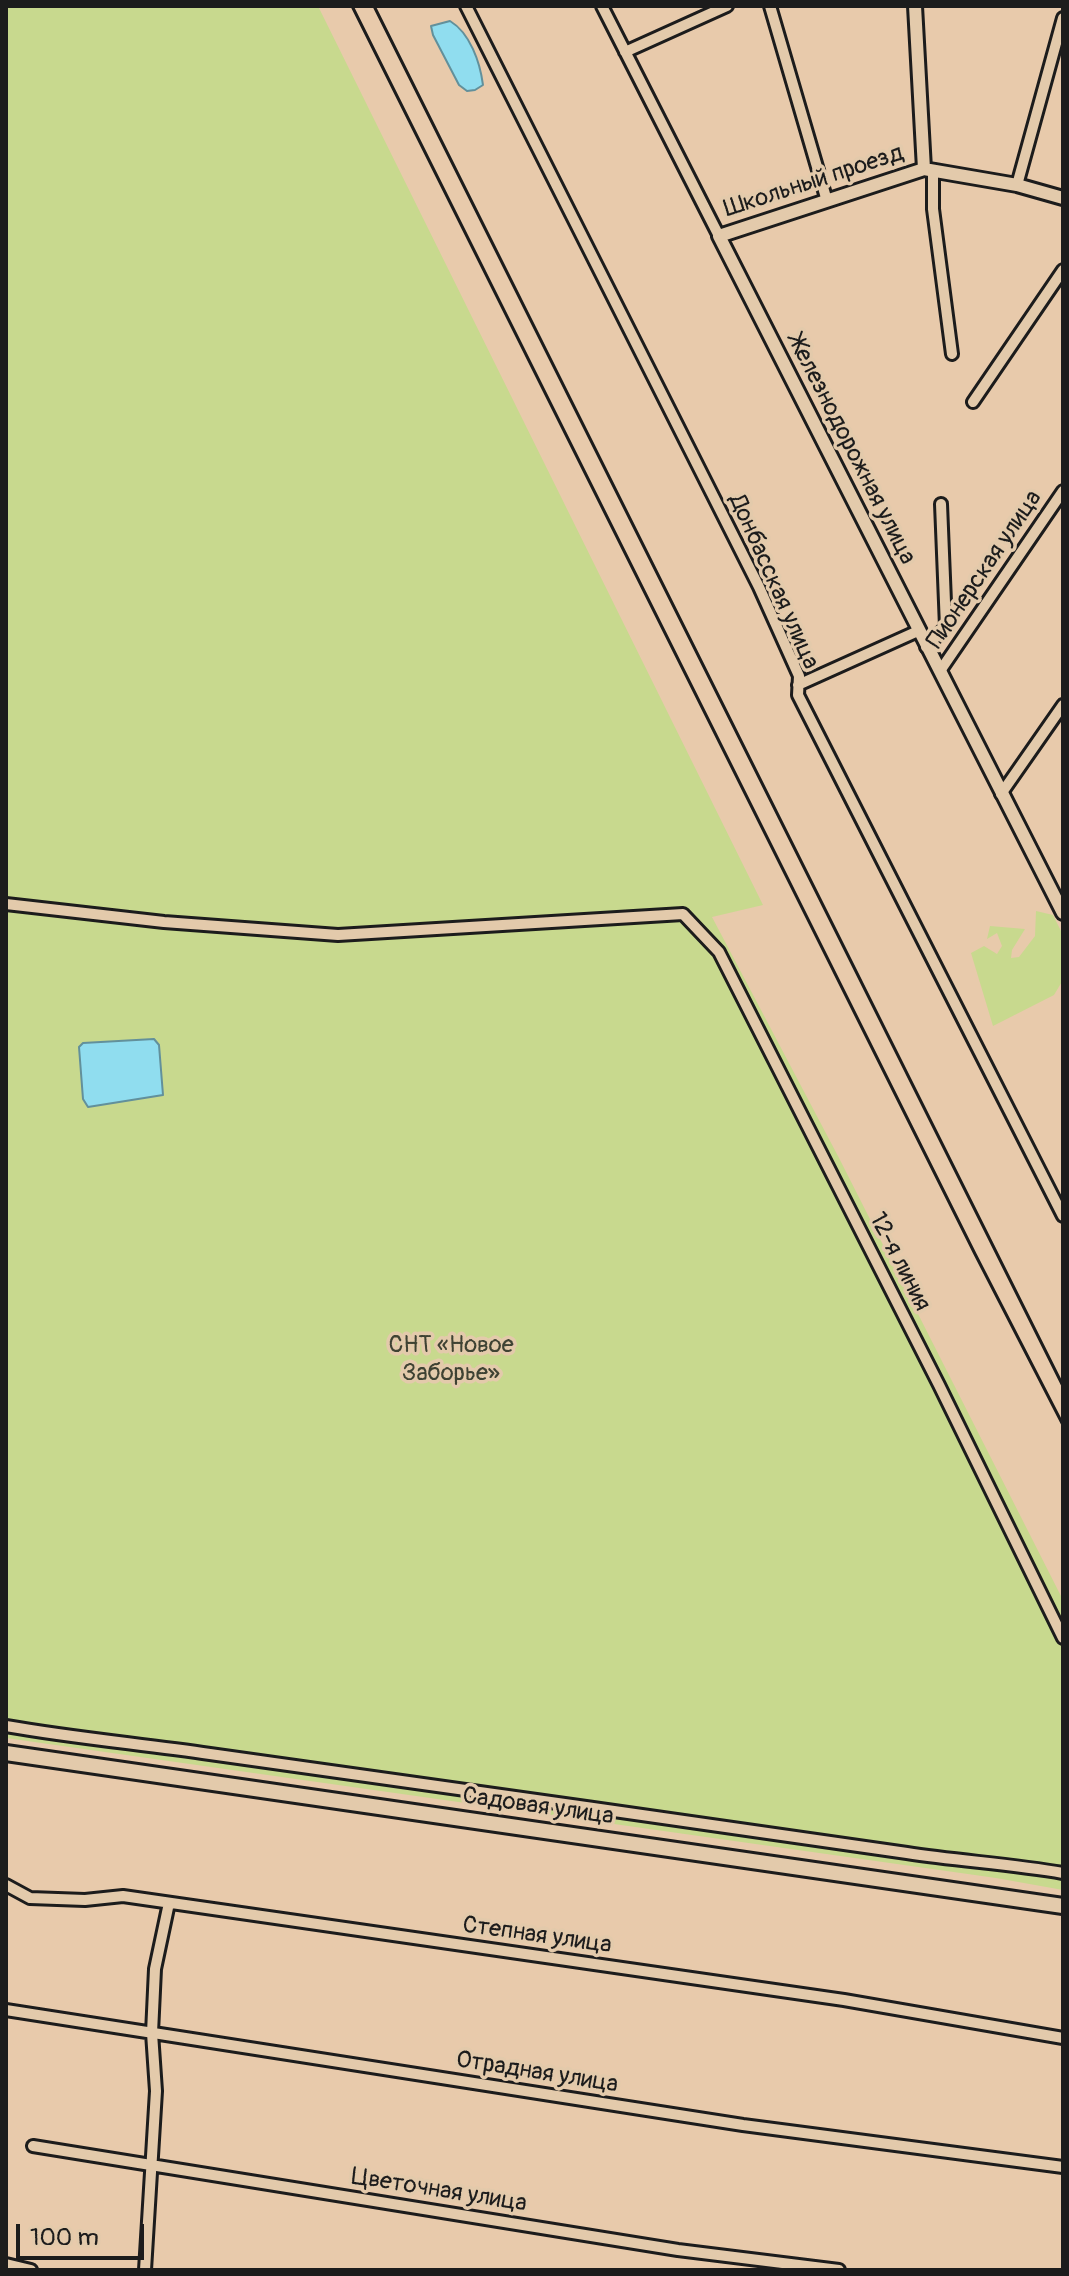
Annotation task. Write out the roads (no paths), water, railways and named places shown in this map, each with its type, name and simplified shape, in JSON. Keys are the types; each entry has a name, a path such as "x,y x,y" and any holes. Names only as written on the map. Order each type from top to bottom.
{"main road":[{"name":"Садовая улица","path":"6,1753 1063,1906"}],"street":[{"name":"Донбасская улица","path":"466,6 759,587 799,676 798,695 1063,1216"},
{"name":"Железнодорожная улица","path":"602,6 1063,913"},
{"path":"625,52 727,6"},
{"path":"770,6 827,201"},
{"path":"915,6 928,170 952,354"},
{"path":"1017,185 1063,18"},
{"name":"Школьный проезд","path":"719,236 928,170 1017,185 1063,198"},
{"path":"973,402 1063,270"},
{"name":"Пионерская улица","path":"940,671 1063,491"},
{"path":"941,504 946,627 960,642"},
{"path":"926,647 946,627"},
{"path":"798,685 918,631"},
{"path":"1001,794 1063,705"},
{"name":"12-я линия","path":"6,904 164,922 338,935 683,914 719,952 939,1385 1063,1638"},
{"path":"6,1726 86,1740 205,1753 1063,1873"},
{"name":"Степная улица","path":"6,1885 30,1898 85,1900 123,1896 844,2000 1063,2038"},
{"path":"145,2270 156,2091 152,2033 155,1969 169,1903"},
{"name":"Отрадная улица","path":"6,2010 743,2125 1063,2167"},
{"name":"Цветочная улица","path":"33,2146 678,2250 839,2270"},
{"path":"6,2264 31,2270"}],"water":[{"path":"450,21 463,33 477,58 483,85 475,90 467,91 459,85 433,35 431,26"},
{"path":"154,1039 159,1045 163,1095 88,1107 83,1099 79,1047 83,1043"}],"railway":[{"path":"352,6 1063,1425"},
{"path":"374,6 1063,1386"}],"park label":[{"name":"СНТ «Новое Заборье»","path":"451,1360"}]}
